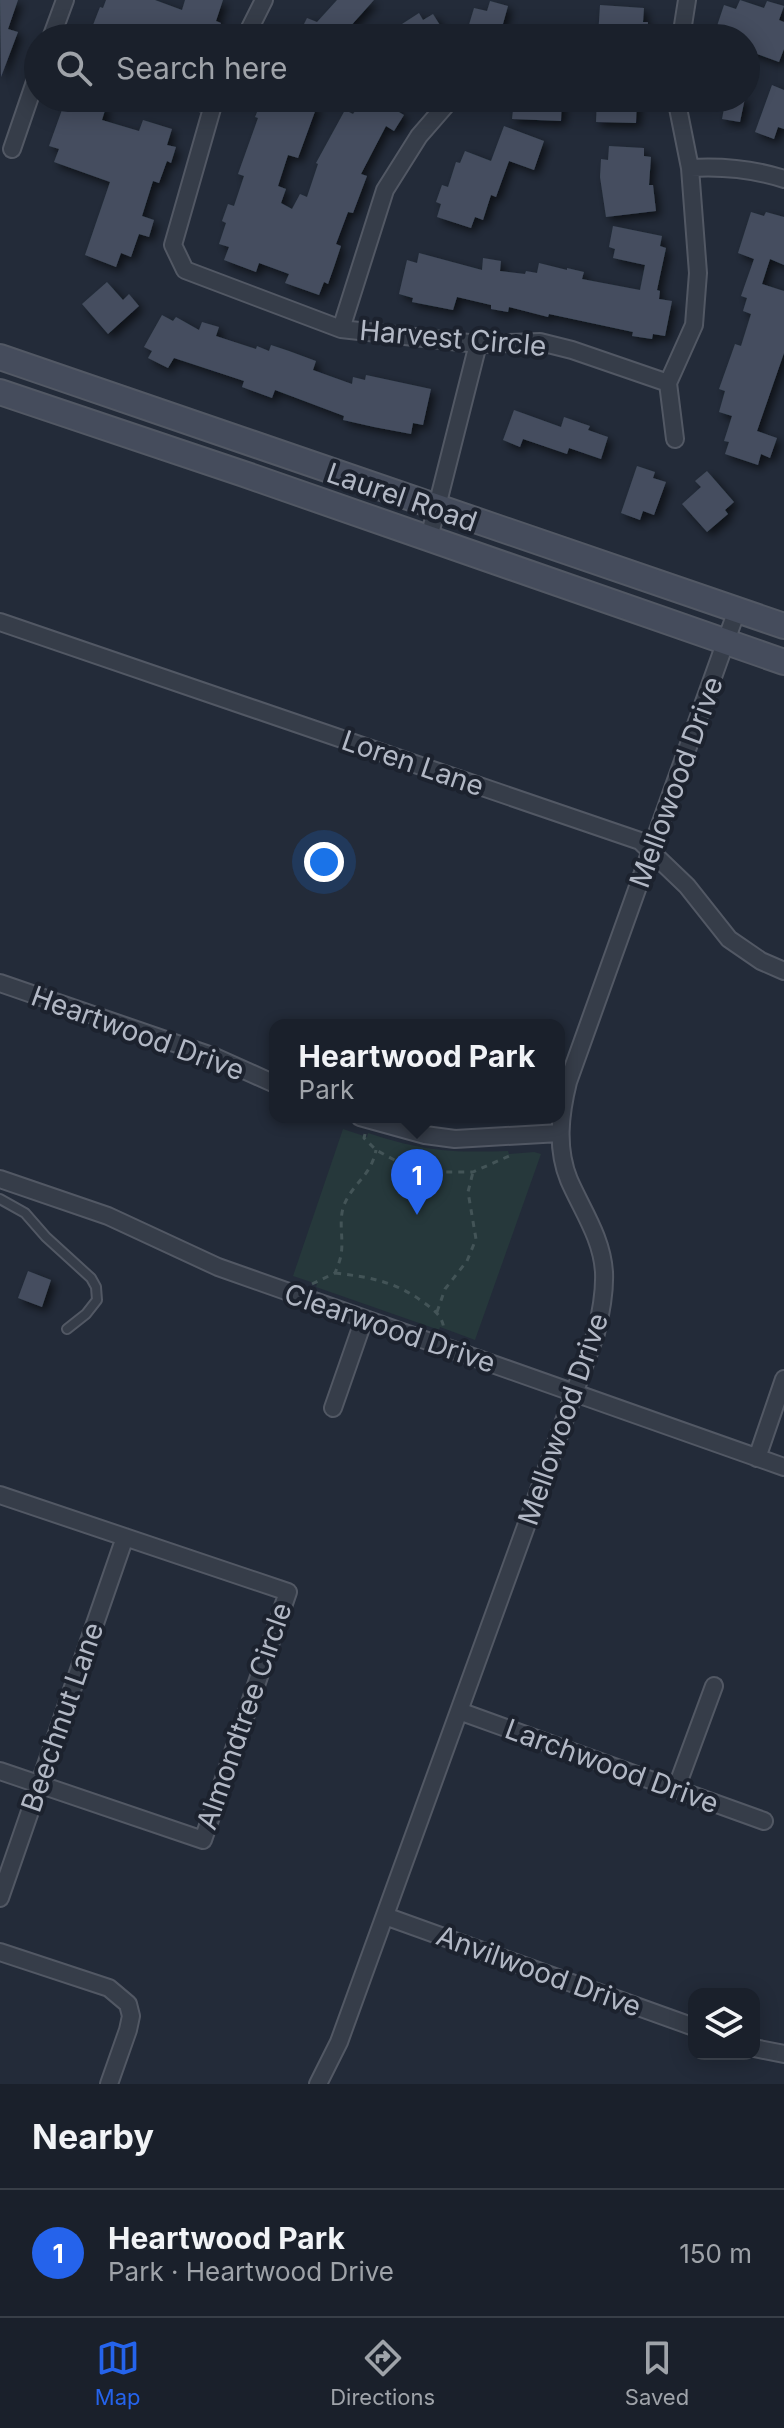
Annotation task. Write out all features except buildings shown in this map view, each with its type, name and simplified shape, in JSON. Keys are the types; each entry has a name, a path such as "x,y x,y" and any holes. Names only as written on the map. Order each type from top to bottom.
{"main road":[{"name":"Laurel Road","path":"0,357 784,626"},
{"name":"Laurel Road","path":"0,392 784,662"}],"street":[{"path":"56,24 65,0"},
{"path":"252,24 264,0"},
{"path":"683,24 687,0"},
{"path":"12,149 25,112"},
{"name":"Harvest Circle","path":"210,112 173,245 185,270 341,329 478,344 540,342 668,383"},
{"path":"341,329 385,190 419,136 440,112"},
{"path":"675,439 668,383 694,325 698,273 690,168 679,112"},
{"path":"690,168 720,166 767,173 784,179"},
{"path":"429,538 478,344"},
{"name":"Mellowood Drive","path":"565,1094 737,610"},
{"name":"Loren Lane","path":"0,622 637,840 652,850 687,886 729,939 761,961 784,971"},
{"name":"Heartwood Drive","path":"0,983 215,1057 269,1081"},
{"path":"382,1123 425,1135 455,1139 560,1133"},
{"name":"Mellowood Drive","path":"318,2084 339,2042 596,1333 604,1301 604,1269 595,1232 562,1156 561,1123"},
{"name":"Clearwood Drive","path":"0,1179 108,1216 218,1267 784,1467"},
{"path":"333,1408 364,1319"},
{"path":"757,1458 784,1379"},
{"path":"0,1495 125,1537"},
{"name":"Almondtree Circle","path":"39,1784 203,1840 288,1592 125,1537"},
{"name":"Beechnut Lane","path":"0,1898 125,1537"},
{"path":"676,1789 714,1686"},
{"name":"Larchwood Drive","path":"459,1711 764,1821"},
{"path":"0,1771 39,1784"},
{"name":"Anvilwood Drive","path":"385,1916 688,2025"},
{"path":"0,1952 109,1988 128,2004 131,2016 128,2030 109,2084"},
{"path":"760,2049 784,2054"}],"lane":[{"path":"0,1199 25,1213 91,1278 96,1287 97,1300 86,1314 67,1329"}],"path":[{"path":"365,1134 364,1138 376,1150 400,1163 429,1172 473,1172 509,1156 512,1151"},
{"path":"335,1273 342,1253 340,1220 344,1205 351,1191 370,1171 376,1150"},
{"path":"437,1312 445,1289 467,1261 476,1239 468,1192 473,1172"},
{"path":"312,1284 335,1273 389,1283 414,1295 437,1312 444,1330"}],"shaded area":[{"path":"343,1129 367,1137 368,1133 437,1150 541,1154 475,1340 316,1287 317,1284 293,1276"}],"place":[{"name":"Heartwood Park","path":"417,1215"}]}
